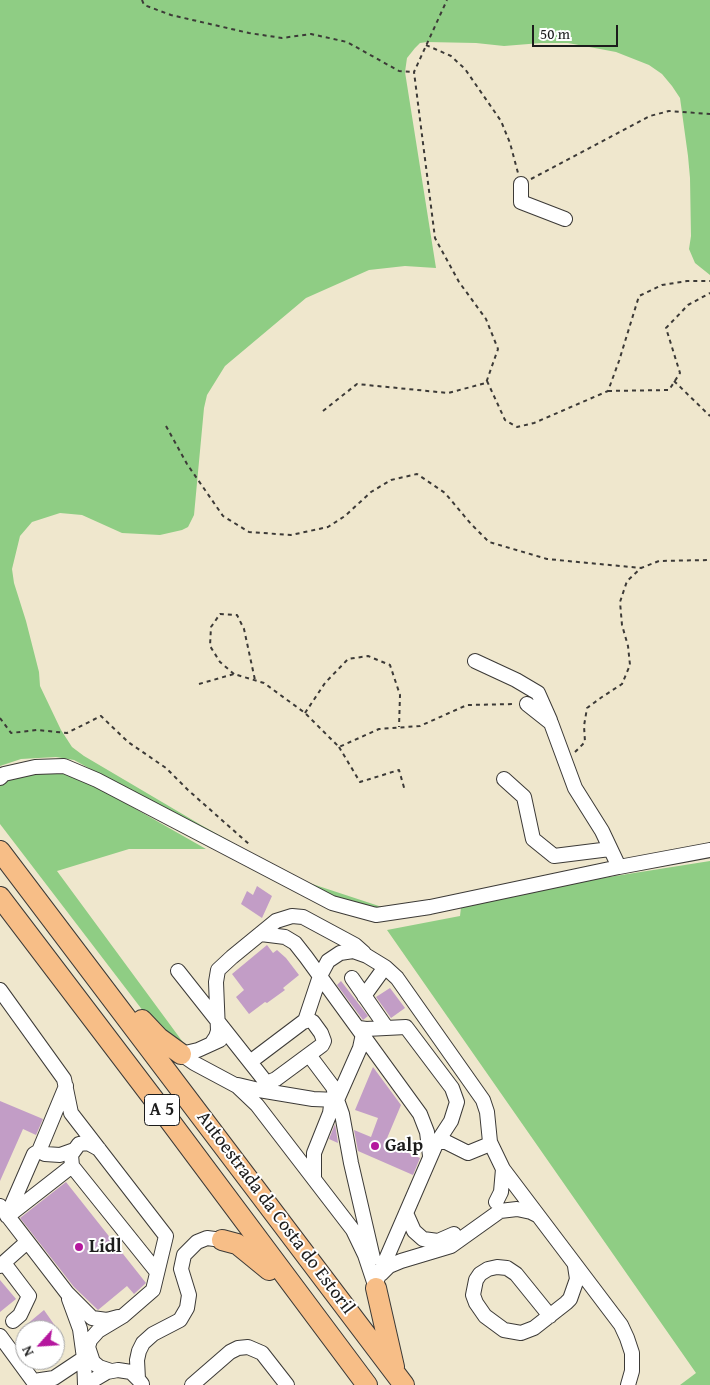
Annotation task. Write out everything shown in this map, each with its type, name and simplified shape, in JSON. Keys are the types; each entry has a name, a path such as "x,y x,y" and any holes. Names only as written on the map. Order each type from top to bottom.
{"highway":[{"name":"Autoestrada da Costa do Estoril","path":"0,851 399,1379"},
{"name":"Autoestrada da Costa do Estoril","path":"0,898 152,1097 367,1385"},
{"path":"92,971 159,1038 182,1054"},
{"path":"222,1240 237,1244 256,1258 320,1324"},
{"path":"376,1288 399,1379"}],"street":[{"path":"521,184 521,202 565,218"},
{"path":"475,661 516,680 538,693 552,723 575,788 602,831 618,866"},
{"path":"527,704 552,723"},
{"path":"2,776 35,767 64,766 97,780 332,903 376,915 430,907 618,866 710,850"},
{"path":"504,779 524,797 533,839 554,856 610,849"},
{"path":"212,1042 217,1034 216,982 218,970 260,934 281,919 300,916 356,945 367,956"},
{"path":"260,934 285,937 299,948 361,1031 371,1048 422,1118 430,1144 430,1159"},
{"path":"304,1021 320,976 328,961 340,953 353,951 367,956 385,967 400,982 480,1095 487,1112 490,1144 503,1169 621,1325 630,1345 633,1363 628,1385"},
{"path":"364,996 385,967"},
{"path":"178,972 261,1077 269,1082 281,1076 322,1045 323,1038 313,1022 309,1020 304,1021 250,1062"},
{"path":"352,978 386,1027"},
{"path":"0,990 64,1078 71,1113 166,1236 153,1290 124,1316 98,1331 90,1340 88,1347 93,1362 99,1367 111,1371"},
{"path":"361,1031 406,1026 455,1094 457,1102 453,1116 447,1129 437,1142 406,1213 377,1280 376,1288"},
{"path":"314,1179 314,1153 334,1099 360,1048 361,1031"},
{"path":"182,1054 198,1050 212,1042 222,1040 235,1043"},
{"path":"182,1054 194,1063 233,1083 259,1090 313,1099 334,1099"},
{"path":"309,1054 333,1087 334,1099 342,1114 349,1156 371,1246 376,1288"},
{"path":"233,1083 257,1105 356,1236 365,1255 376,1288"},
{"path":"4,1211 34,1154 39,1151 66,1085"},
{"path":"101,1150 88,1142 79,1144 71,1155 72,1166 157,1272"},
{"path":"437,1142 446,1142 468,1153 490,1144"},
{"path":"39,1151 46,1154 60,1155 74,1150"},
{"path":"4,1211 72,1166"},
{"path":"406,1213 412,1228 417,1234 427,1240 438,1241 450,1236 496,1202 501,1192 503,1169"},
{"path":"496,1202 526,1200"},
{"path":"376,1288 376,1282 380,1275 389,1266 448,1248 500,1211 517,1209 537,1215"},
{"path":"4,1211 67,1294 92,1318 107,1320 124,1316"},
{"path":"140,1382 137,1360 141,1346 150,1336 180,1320 187,1308 189,1295 181,1269 184,1255 197,1242 206,1238 222,1240"},
{"path":"13,1321 20,1315 29,1296 2,1264 27,1242"},
{"path":"550,1316 512,1270 493,1267 484,1271 476,1280 473,1290 476,1303 485,1316 504,1330 516,1333 526,1332 550,1316 572,1296 577,1274 575,1265"},
{"path":"67,1294 80,1332 84,1358 85,1385 107,1372 118,1370 130,1372 140,1382"},
{"path":"566,1303 583,1297 599,1297"},
{"path":"80,1332 88,1322 100,1319"},
{"path":"0,1336 35,1383 54,1378 84,1358"},
{"path":"188,1385 192,1385 230,1352 238,1348 248,1347 262,1352 287,1385"}],"path":[{"path":"142,0 144,5 171,15 249,33 282,38 311,34 347,42 398,71 414,72"},
{"path":"323,411 357,384 448,393 486,383 498,349 486,319 459,282 435,238 414,72 446,0"},
{"path":"426,45 451,56 465,69 501,121 510,143 521,184 650,116 669,112 710,114"},
{"path":"608,391 620,361 639,296 662,285 687,281 710,281"},
{"path":"487,381 505,420 516,427 534,422 608,391 668,390 680,373 666,328 688,305 710,293"},
{"path":"674,381 710,416"},
{"path":"166,426 187,464 223,516 249,532 291,535 328,527 344,516 371,492 390,480 417,474 445,493 470,524 489,542 547,559 640,568"},
{"path":"564,759 579,750 585,742 584,726 587,708 622,684 630,665 628,646 622,625 620,602 627,581 640,568 659,561 710,560"},
{"path":"255,680 244,629 237,615 220,614 211,627 210,646 220,662 234,674 264,683 305,713 339,747 360,782 399,770 404,791"},
{"path":"305,713 325,683 348,659 368,656 390,665 400,695 399,728"},
{"path":"199,684 234,674"},
{"path":"339,747 379,729 420,726 467,706 527,704"},
{"path":"0,718 11,733 37,730 67,733 101,716 128,742 166,768 250,845"}],"green space":[{"path":"0,0 710,0 710,275 695,263 689,249 691,236 690,178 680,98 662,74 649,65 616,52 568,43 504,46 476,43 420,43 407,58 405,72 436,268 405,266 369,270 306,298 225,366 207,395 204,408 194,515 188,527 160,535 122,533 82,515 60,513 32,522 20,536 12,569 14,583 39,672 40,686 61,730 72,747 201,825 300,880 385,908 357,907 344,904 239,850 74,760 56,757 21,759 0,766"},
{"path":"0,768 9,780 40,772 65,773 90,783 206,849 129,849 57,871 185,1045 150,1020 0,824"},
{"path":"710,861 710,1385 680,1385 696,1373 387,930 460,916 461,907 590,880"}],"building":[{"path":"257,886 272,896 262,918 241,904 247,891 253,895"},
{"path":"267,945 273,953 277,950 286,958 299,975 283,988 285,990 249,1014 236,997 244,990 232,974"},
{"path":"341,981 368,1016 363,1020 337,985"},
{"path":"390,988 405,1008 391,1018 376,997"},
{"path":"373,1067 401,1105 385,1143 420,1158 413,1175 358,1151 354,1130 371,1137 378,1118 355,1110"},
{"path":"0,1101 43,1119 36,1135 23,1129 0,1181"},
{"path":"335,1124 338,1143 329,1139"},
{"name":"Lidl","path":"66,1182 146,1283 134,1294 127,1286 98,1310 74,1287 20,1218"},
{"path":"0,1280 16,1299 0,1312"},
{"path":"44,1310 51,1320 32,1320"}],"place":[{"name":"Galp","path":"375,1146"},
{"name":"Lidl","path":"79,1247"}]}
